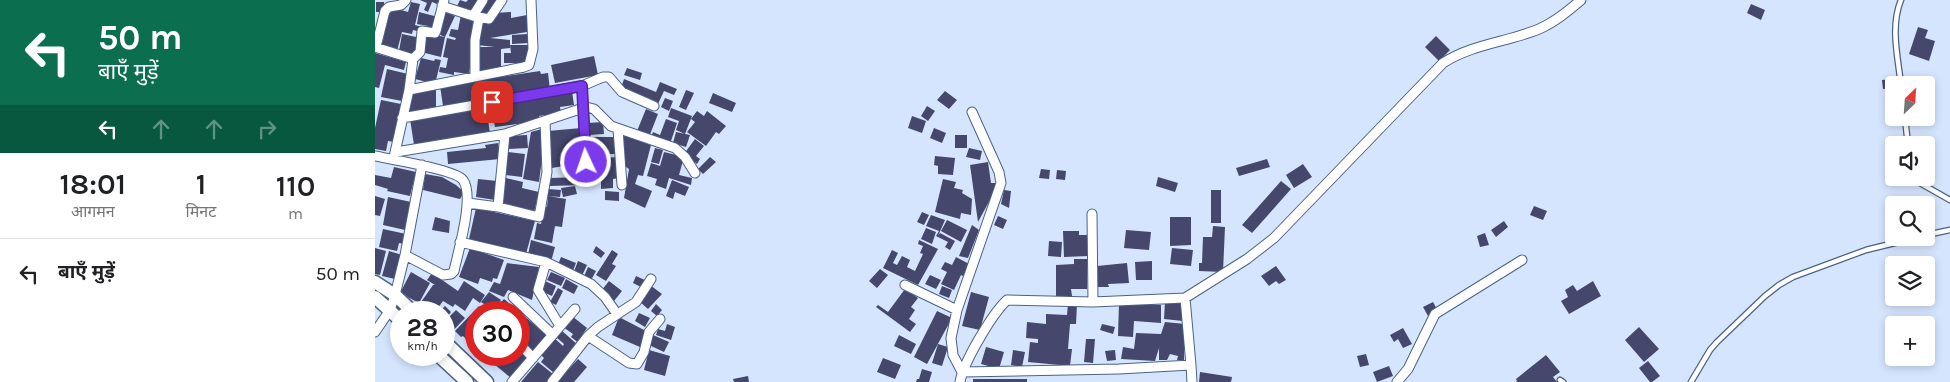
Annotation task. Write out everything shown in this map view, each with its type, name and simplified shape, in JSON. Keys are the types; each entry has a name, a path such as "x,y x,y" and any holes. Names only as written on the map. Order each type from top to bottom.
{"street":[{"path":"406,0 401,5 389,7 385,11 376,47 413,59"},
{"path":"475,77 476,17 483,0"},
{"path":"395,156 409,90 413,59 420,52 422,31 435,33 443,3 476,17 489,19 502,0"},
{"path":"409,90 524,68 529,65 533,49 531,0"},
{"path":"960,382 962,372 1000,306 1007,300 1093,302 1185,298 1247,259 1273,238 1443,63 1462,52 1542,28 1558,19 1581,0"},
{"path":"402,118 582,86 603,77 609,77 622,92 654,106"},
{"path":"582,86 587,180"},
{"path":"375,156 395,156 505,134 586,107 594,109 606,123 618,129 675,148 685,157 695,173"},
{"path":"962,372 953,355 951,338 957,310 1001,183 999,172 972,112"},
{"path":"468,203 498,207 539,217 547,172 545,122"},
{"path":"618,129 622,186"},
{"path":"498,207 505,134"},
{"path":"395,156 460,177 465,184 468,203 454,270 448,276 405,255"},
{"path":"393,301 405,255 422,165"},
{"path":"1092,214 1093,302"},
{"path":"460,242 546,262 591,284 605,297 617,314"},
{"path":"1397,382 1408,369 1435,314 1521,260"},
{"path":"546,262 538,290 560,326"},
{"path":"552,382 597,326 636,302 651,279"},
{"path":"375,282 401,301"},
{"path":"905,284 957,310"},
{"path":"375,297 390,310 375,332"},
{"path":"513,297 553,335"},
{"path":"1185,298 1192,382"},
{"path":"512,382 575,309"},
{"path":"588,336 629,363 637,364 644,352 649,332 661,319"},
{"path":"455,351 487,382"},
{"path":"530,355 533,358"},
{"path":"962,372 1191,364"},
{"path":"450,366 467,382"}],"lane":[{"path":"1900,76 1895,20 1901,0"},
{"path":"1925,186 1950,200"},
{"path":"1935,233 1950,230"},
{"path":"1691,382 1710,350 1717,342 1779,285 1793,277 1866,250 1885,245"}],"building":[{"path":"420,0 439,0 437,4 432,2 428,12 424,10 427,3"},
{"path":"460,0 466,2 468,0 481,0 474,15 457,6"},
{"path":"484,0 500,0 488,18 477,11"},
{"path":"376,2 384,2 384,12 376,12"},
{"path":"411,2 420,4 415,25 422,27 421,32 413,30 412,34 402,32 397,51 381,47 391,7 408,12"},
{"path":"1751,4 1765,10 1761,20 1747,13"},
{"path":"419,12 438,17 434,32 427,31 428,26 417,24"},
{"path":"445,12 455,16 445,37 436,33"},
{"path":"511,12 511,18 527,15 527,32 490,38 510,40 510,48 501,49 501,69 476,71 478,47 495,47 477,45 480,20 494,21 495,13"},
{"path":"461,15 477,19 469,74 454,72 454,75 439,72 440,67 446,68 448,58 443,57 447,38 455,40 456,38 449,36 451,29 458,30"},
{"path":"1918,27 1928,30 1925,38 1935,41 1929,61 1909,54"},
{"path":"425,33 445,37 441,57 421,52"},
{"path":"402,34 421,38 417,55 399,51"},
{"path":"528,34 529,43 512,44 512,35"},
{"path":"1436,36 1450,50 1439,61 1425,47"},
{"path":"510,45 529,45 529,63 504,63 504,53 511,53"},
{"path":"375,53 406,62 404,70 385,65 379,88 375,87"},
{"path":"594,56 598,75 555,83 551,65"},
{"path":"421,58 434,61 435,59 441,60 435,84 415,79"},
{"path":"627,68 642,73 640,80 624,75"},
{"path":"387,69 408,74 402,101 381,97"},
{"path":"540,71 541,74 548,73 550,90 443,106 440,86"},
{"path":"624,79 656,92 660,82 677,89 674,95 664,91 658,104 621,88"},
{"path":"1882,80 1885,80 1885,89 1883,89"},
{"path":"436,88 436,107 407,113 413,92"},
{"path":"686,90 694,93 686,110 679,107"},
{"path":"572,91 574,105 560,107 561,113 539,116 540,121 495,127 491,106"},
{"path":"945,91 957,100 949,109 937,100"},
{"path":"713,93 736,103 732,112 709,103"},
{"path":"665,98 673,101 669,111 661,107"},
{"path":"381,100 401,104 394,142 388,141 386,151 375,149 375,128"},
{"path":"927,106 935,111 928,121 921,116"},
{"path":"486,107 490,133 414,145 410,119"},
{"path":"671,108 692,116 685,134 676,130 679,121 668,117"},
{"path":"646,109 658,114 649,137 637,131"},
{"path":"697,111 704,116 707,111 726,126 719,134 716,132 706,146 687,132 695,122 691,119"},
{"path":"912,116 926,121 922,133 908,128"},
{"path":"666,119 677,123 670,144 651,137 653,132 660,135"},
{"path":"603,122 604,134 588,135 587,123"},
{"path":"581,128 583,147 571,148 572,156 580,156 581,163 552,168 548,131"},
{"path":"934,128 946,133 942,143 930,138"},
{"path":"542,129 543,151 539,182 523,179 531,132"},
{"path":"676,132 690,135 686,147 673,143"},
{"path":"527,135 528,148 508,149 507,136"},
{"path":"624,135 651,145 643,176 638,175 635,184 652,191 645,208 624,198 629,169 623,165"},
{"path":"955,135 967,135 967,148 955,148"},
{"path":"588,137 616,137 616,154 601,154 601,159 590,160"},
{"path":"695,139 704,146 696,156 700,159 697,164 684,154"},
{"path":"498,143 500,159 448,164 447,152 486,148 485,145"},
{"path":"655,148 663,150 659,164 651,162"},
{"path":"969,148 982,151 980,160 966,157"},
{"path":"508,152 525,154 522,177 505,175"},
{"path":"664,152 684,157 679,175 692,178 691,185 669,178 666,189 655,185 657,179 647,176 651,163 660,166"},
{"path":"935,156 955,158 953,175 938,174 938,166 934,165"},
{"path":"618,157 619,178 613,179 613,188 601,189 601,182 591,183 590,174 604,173 603,158"},
{"path":"710,157 716,162 703,174 698,169"},
{"path":"1267,159 1270,167 1239,176 1236,168"},
{"path":"988,162 991,183 996,183 991,198 978,222 970,165"},
{"path":"1303,164 1312,177 1294,188 1286,175"},
{"path":"394,167 416,172 410,196 387,191 388,189 375,185 375,175 391,178"},
{"path":"1041,169 1050,170 1049,179 1039,178"},
{"path":"1057,170 1066,171 1065,180 1056,179"},
{"path":"425,174 442,177 456,185 464,192 460,199 423,190"},
{"path":"585,177 585,185 549,186 549,178"},
{"path":"1158,177 1178,183 1175,192 1156,186"},
{"path":"506,178 523,182 522,188 539,192 534,212 501,204"},
{"path":"478,179 497,181 495,200 476,197"},
{"path":"943,179 956,182 954,188 963,190 962,193 972,199 971,215 961,213 960,219 935,212"},
{"path":"672,180 689,187 685,196 675,192 673,199 666,196"},
{"path":"1281,181 1291,189 1252,233 1242,225"},
{"path":"575,186 577,194 563,197 561,188"},
{"path":"548,189 561,190 560,197 547,196"},
{"path":"1004,190 1011,191 1009,208 1001,204"},
{"path":"1211,190 1221,190 1221,223 1211,223"},
{"path":"605,191 619,192 619,201 605,200"},
{"path":"375,196 385,199 380,216 375,215"},
{"path":"548,196 566,199 562,227 555,226 552,243 534,239 537,223 541,224 544,206 547,207"},
{"path":"388,197 411,202 405,230 383,225"},
{"path":"1534,206 1547,211 1543,220 1530,215"},
{"path":"476,208 535,221 526,254 469,239"},
{"path":"922,212 929,215 924,225 917,222"},
{"path":"931,215 945,220 938,236 940,233 955,241 950,250 945,247 948,242 936,236 939,231 926,226"},
{"path":"998,216 1007,220 1003,229 994,225"},
{"path":"435,217 450,221 449,233 432,230"},
{"path":"1170,217 1191,217 1191,245 1170,246"},
{"path":"947,220 967,230 961,242 941,231"},
{"path":"1504,221 1508,227 1496,237 1491,230"},
{"path":"972,225 979,230 968,258 959,256"},
{"path":"1213,226 1225,227 1223,272 1199,271 1199,263 1202,263 1203,237 1212,237"},
{"path":"926,228 936,232 932,244 921,239"},
{"path":"383,229 406,234 404,244 399,243 397,251 379,247"},
{"path":"1126,230 1151,232 1149,250 1124,248"},
{"path":"1063,231 1079,231 1079,235 1087,235 1088,256 1064,257"},
{"path":"1485,233 1489,245 1480,247 1477,236"},
{"path":"531,240 555,247 551,262 528,255"},
{"path":"919,240 938,249 918,285 883,268 892,250 898,253 893,263 897,265 902,256 910,260 907,267 915,271 923,254 920,253 923,246 918,244"},
{"path":"1049,241 1062,242 1061,257 1048,256"},
{"path":"596,246 605,253 601,258 593,252"},
{"path":"375,248 386,251 380,275 375,274"},
{"path":"470,248 504,260 497,279 493,278 492,282 480,278 478,284 459,277"},
{"path":"1172,248 1193,250 1191,266 1170,264"},
{"path":"612,250 618,254 612,264 616,266 606,281 596,275"},
{"path":"389,251 402,255 395,279 382,276"},
{"path":"561,257 576,263 572,273 557,267"},
{"path":"956,257 971,265 965,277 961,275 954,290 941,284 947,272 941,269 945,262 952,265"},
{"path":"1074,259 1087,259 1087,289 1071,289 1072,296 1056,296 1056,265 1074,264"},
{"path":"578,261 587,265 581,278 573,274"},
{"path":"1152,261 1152,280 1136,280 1135,262"},
{"path":"507,263 539,267 532,300 508,290 504,297 489,291 494,282 500,284"},
{"path":"1127,263 1129,283 1108,284 1109,287 1098,287 1097,266"},
{"path":"1276,266 1286,280 1279,284 1276,281 1269,286 1261,276"},
{"path":"588,267 596,271 590,282 583,279"},
{"path":"880,269 888,275 877,288 869,281"},
{"path":"411,272 430,283 420,301 415,301 400,293"},
{"path":"551,272 565,278 561,286 547,280"},
{"path":"432,273 458,291 464,281 485,295 481,301 473,298 471,301 465,301 465,311 455,304 455,301 422,301 433,285 435,285 427,280"},
{"path":"930,275 941,280 936,289 925,284"},
{"path":"636,276 647,281 645,289 633,283"},
{"path":"566,279 578,286 574,294 562,288"},
{"path":"545,281 556,286 552,296 541,291"},
{"path":"609,281 622,291 614,301 601,291"},
{"path":"1593,281 1601,296 1569,314 1561,301 1568,297 1565,290 1573,285 1577,291"},
{"path":"650,285 662,294 648,309 639,301"},
{"path":"942,286 952,290 949,298 939,294"},
{"path":"558,288 563,291 556,305 550,302"},
{"path":"905,289 918,298 911,307 915,310 909,319 916,324 910,332 876,307 878,305 888,312"},
{"path":"489,292 501,300 500,301 482,301"},
{"path":"971,292 989,297 980,330 962,326"},
{"path":"1165,302 1182,303 1183,321 1164,319"},
{"path":"1433,302 1438,311 1428,316 1423,307"},
{"path":"1068,303 1077,304 1076,324 1070,324 1068,349 1072,349 1070,366 1028,362 1030,342 1038,343 1038,339 1026,338 1027,322 1046,324 1046,314 1067,315"},
{"path":"1119,303 1161,305 1161,323 1134,321 1133,337 1118,336"},
{"path":"656,304 662,310 657,316 651,311"},
{"path":"455,311 465,318 455,329"},
{"path":"937,311 952,318 927,364 914,357"},
{"path":"639,313 650,318 645,327 635,321"},
{"path":"572,316 587,328 582,335 585,337 580,344 571,337 573,334 563,327"},
{"path":"619,317 646,331 640,347 612,335"},
{"path":"465,321 465,338 455,331"},
{"path":"530,321 549,337 535,353 530,349"},
{"path":"1165,322 1185,324 1184,360 1177,360 1178,356 1170,354 1167,360 1159,360 1159,348 1155,361 1121,359 1123,347 1134,349 1136,333 1161,334"},
{"path":"667,324 675,327 671,340 656,335 658,329 665,331"},
{"path":"1102,324 1115,327 1113,334 1100,330"},
{"path":"1639,327 1659,349 1644,362 1625,340"},
{"path":"1403,328 1412,344 1403,348 1398,339 1394,342 1390,335"},
{"path":"561,330 578,345 554,373 541,362 544,358 538,352 552,336 563,346 564,344 555,336"},
{"path":"653,335 669,342 664,352 649,345"},
{"path":"899,335 916,344 911,354 894,346"},
{"path":"1086,339 1095,339 1093,363 1084,362"},
{"path":"938,344 948,347 942,366 932,363"},
{"path":"986,347 1004,352 999,369 981,364"},
{"path":"649,350 670,356 665,376 644,370"},
{"path":"1013,350 1025,352 1022,367 1011,365"},
{"path":"1115,350 1116,360 1107,361 1105,351"},
{"path":"1366,354 1369,365 1360,367 1357,356"},
{"path":"1546,355 1560,372 1553,377 1557,382 1516,382 1516,379"},
{"path":"883,358 901,365 895,379 877,372"},
{"path":"578,359 587,367 574,382 557,382"},
{"path":"1648,361 1660,376 1652,382 1639,368"},
{"path":"538,362 553,374 547,382 521,382"},
{"path":"496,366 520,366 511,378"},
{"path":"1389,366 1393,376 1377,382 1373,372"},
{"path":"922,369 932,372 929,382 916,382"},
{"path":"1200,372 1232,377 1231,382 1199,382"},
{"path":"748,376 749,382 734,382 733,379"},
{"path":"973,379 1027,379 1027,382 973,382"}],"route":[{"path":"492,102 582,86 586,162"}]}
